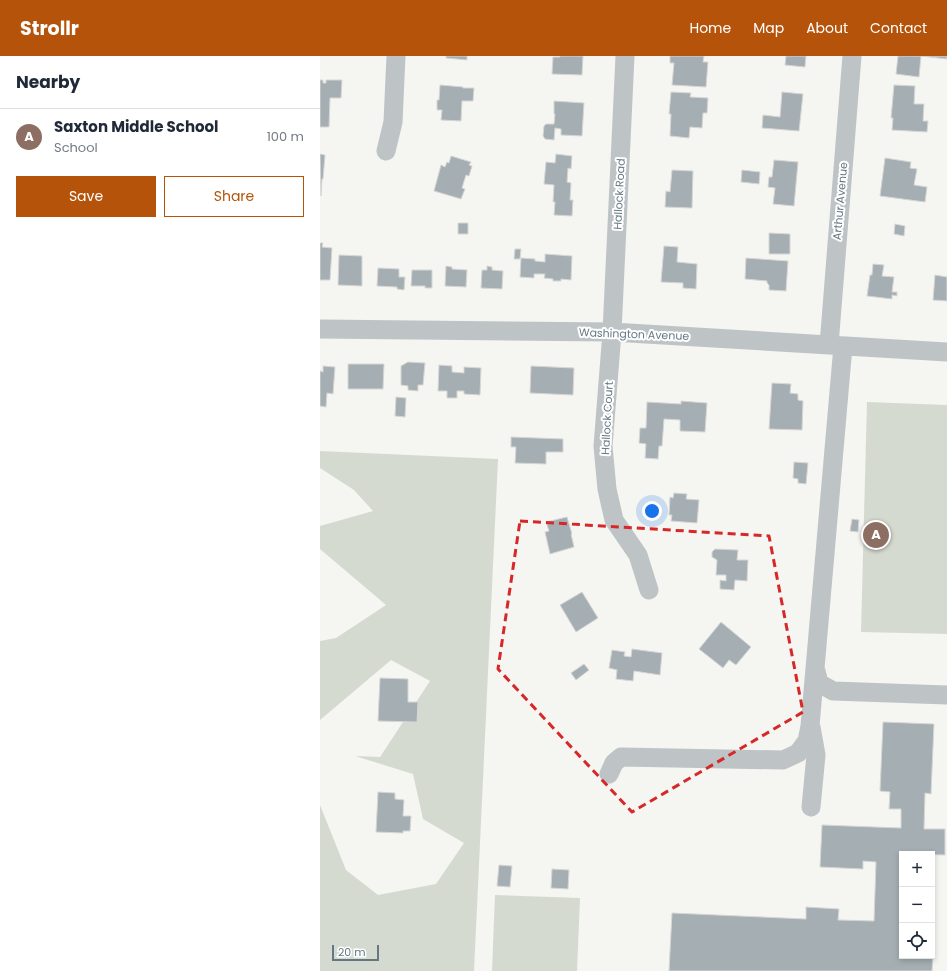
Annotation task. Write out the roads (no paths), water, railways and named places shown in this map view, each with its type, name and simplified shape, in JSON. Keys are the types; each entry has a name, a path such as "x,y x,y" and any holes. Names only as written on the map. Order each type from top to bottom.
{"street":[{"path":"386,151 394,122 396,56"},
{"name":"Hallock Road","path":"612,332 625,56"},
{"name":"Arthur Avenue","path":"810,726 816,670 852,56"},
{"name":"Washington Avenue","path":"320,329 612,332 947,352"},
{"name":"Hallock Court","path":"612,332 604,446 607,489 614,520 638,555 649,590"},
{"path":"816,670 820,683 833,691 947,695"},
{"path":"609,774 614,763 621,757 783,760 798,753 807,741 810,726"},
{"path":"810,726 816,755 811,807"}],"place":[{"name":"Saxton Middle School","path":"876,535"}]}
